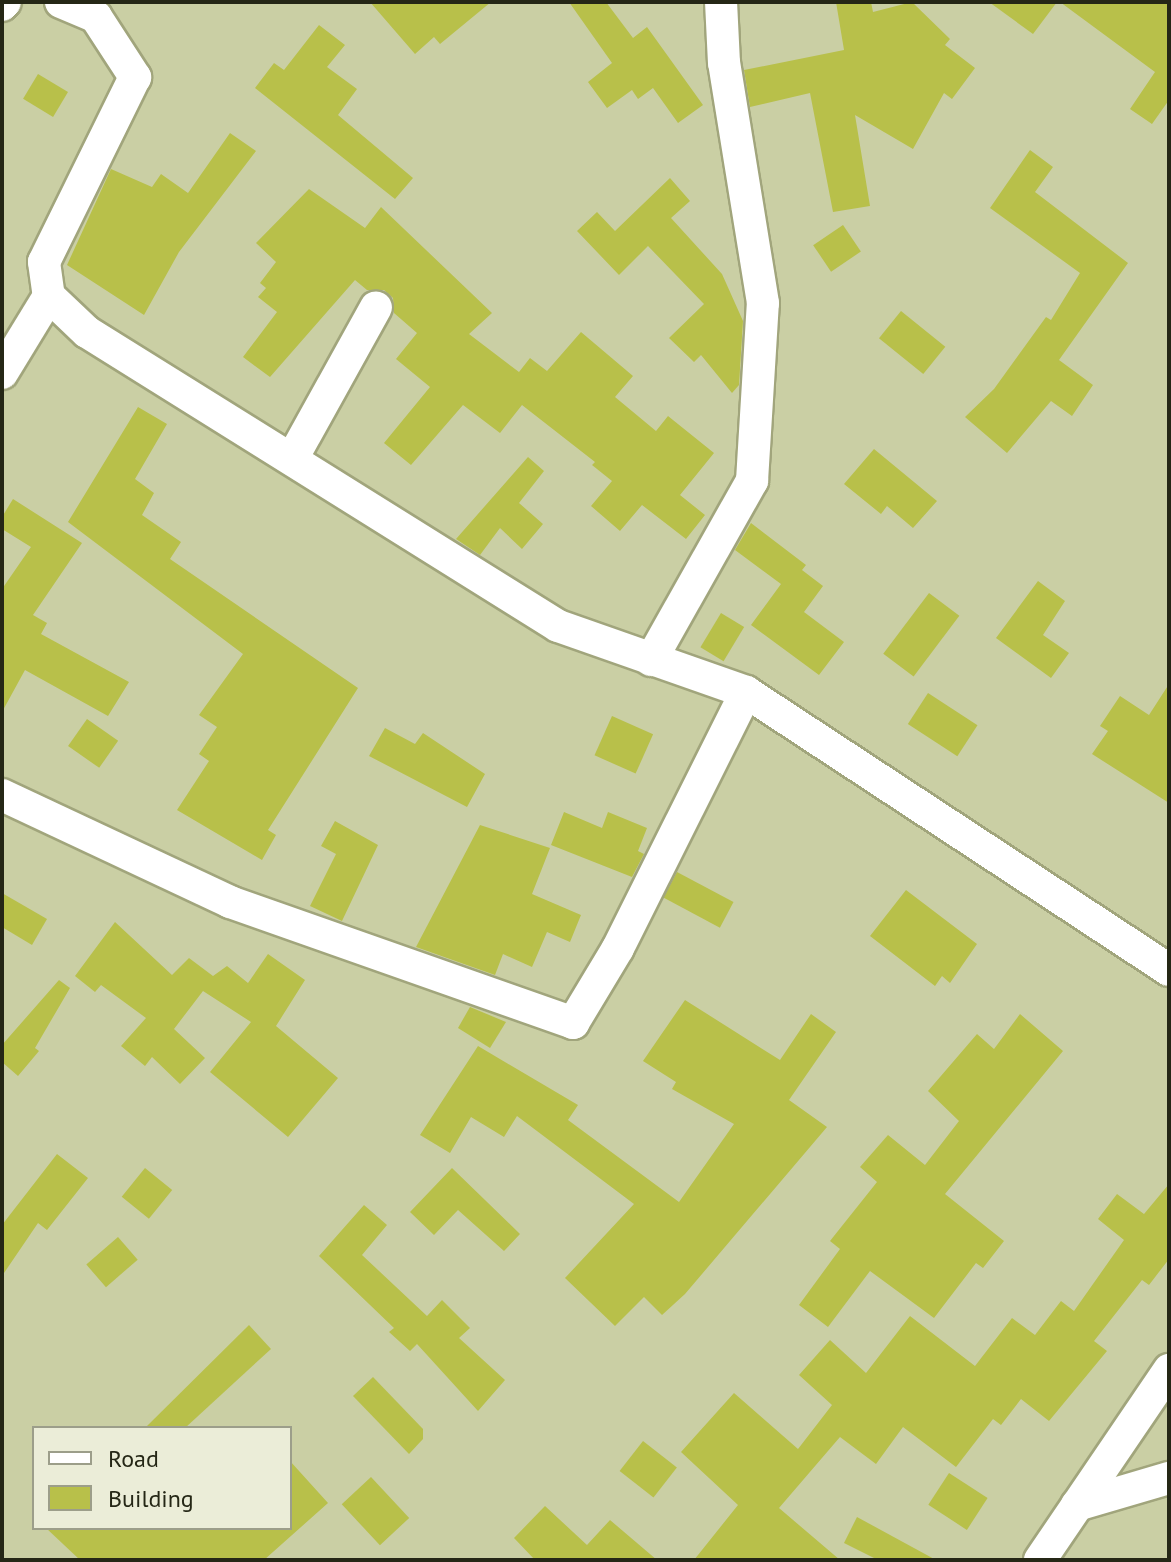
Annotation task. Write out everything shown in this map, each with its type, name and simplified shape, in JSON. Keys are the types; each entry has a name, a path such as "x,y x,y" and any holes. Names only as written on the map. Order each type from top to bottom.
{"street":[{"path":"61,2 96,17 135,77 44,262 49,296 87,332 293,457 558,626 746,692 1169,970"},
{"path":"651,660 752,481 763,303 724,63 721,2"},
{"path":"2,373 49,296"},
{"path":"293,457 376,307"},
{"path":"2,795 230,902 573,1023 618,948 746,692"},
{"path":"1040,1560 1169,1370"},
{"path":"1077,1505 1169,1478"}],"building":[{"path":"370,2 491,2 440,44 434,37 415,54"},
{"path":"569,2 606,2 633,38 647,27 703,105 678,123 653,88 638,99 632,90 607,108 588,82 612,63"},
{"path":"836,2 871,2 873,12 912,2 950,39 945,45 975,68 952,99 944,93 913,149 855,115 870,206 833,212 810,93 750,107 744,70 844,50"},
{"path":"989,2 1057,2 1033,34"},
{"path":"1060,2 1169,2 1169,100 1152,124 1130,109 1155,72"},
{"path":"319,25 345,45 327,67 357,89 338,115 413,178 395,199 255,88 274,63 284,70"},
{"path":"38,74 68,92 53,117 23,99"},
{"path":"230,133 256,151 179,252 144,315 67,265 111,169 152,187 161,174 188,193"},
{"path":"1030,150 1053,167 1035,192 1128,263 1059,360 1093,385 1072,416 1051,401 1007,453 965,417 994,389 1046,317 1051,320 1080,273 990,208"},
{"path":"670,178 690,201 671,218 722,274 743,321 739,385 732,393 701,355 694,362 669,338 704,304 648,246 619,275 577,231 597,212 615,231"},
{"path":"309,189 365,228 381,207 492,313 469,334 519,372 530,358 547,371 581,332 633,376 615,397 656,431 668,416 714,453 680,495 705,515 686,539 642,505 620,531 591,506 612,481 592,465 595,462 522,405 500,433 463,405 411,465 384,443 430,387 396,359 417,333 394,313 393,298 384,290 367,290 355,280 270,377 243,357 277,312 258,297 266,288 260,283 276,262 256,243"},
{"path":"843,225 861,252 831,272 813,245"},
{"path":"901,311 945,347 923,374 879,338"},
{"path":"138,407 167,424 135,479 154,493 142,515 181,542 170,559 358,688 268,830 276,835 262,860 177,810 209,761 199,754 217,727 199,715 243,654 68,522"},
{"path":"874,449 937,501 913,528 887,506 881,514 844,484"},
{"path":"528,457 544,471 519,503 543,524 522,549 500,528 480,555 456,539"},
{"path":"13,499 82,543 33,615 47,623 41,634 129,682 108,716 25,670 2,712 2,589 31,547 2,529 2,517"},
{"path":"751,523 806,565 802,570 823,586 804,612 844,642 819,675 751,625 781,584 735,550"},
{"path":"1038,581 1065,601 1043,635 1069,653 1051,678 996,638"},
{"path":"929,593 959,616 914,677 883,654"},
{"path":"721,613 744,627 724,661 700,647"},
{"path":"1169,684 1169,803 1092,754 1108,731 1100,726 1120,696 1149,715"},
{"path":"928,693 977,725 957,756 908,724"},
{"path":"612,716 653,734 636,774 595,755"},
{"path":"87,719 118,741 99,768 68,746"},
{"path":"385,728 415,744 423,733 485,774 467,807 369,756"},
{"path":"564,812 602,828 608,812 647,828 638,851 644,854 632,877 551,845"},
{"path":"335,821 378,845 342,921 310,906 336,854 321,846"},
{"path":"480,825 550,848 532,894 581,915 570,942 547,932 532,967 503,954 495,975 416,947"},
{"path":"677,872 734,902 720,928 663,898"},
{"path":"906,890 977,944 950,983 942,976 935,986 870,936"},
{"path":"2,893 47,919 32,945 2,927"},
{"path":"115,922 172,975 189,958 213,976 227,966 248,983 268,954 305,980 276,1026 338,1078 288,1137 210,1072 251,1022 203,991 174,1029 205,1058 180,1084 152,1057 145,1066 121,1046 146,1018 101,985 95,992 75,976"},
{"path":"59,980 70,988 35,1048 39,1051 18,1076 2,1062 2,1045"},
{"path":"685,1000 780,1060 811,1014 836,1032 789,1100 827,1127 685,1294 662,1315 644,1297 615,1326 565,1278 634,1204 517,1116 504,1137 471,1117 450,1153 420,1135 478,1046 578,1105 568,1120 679,1202 734,1124 672,1089 676,1082 643,1061"},
{"path":"470,1007 506,1022 490,1048 458,1028"},
{"path":"1020,1014 1063,1051 945,1194 1004,1241 983,1268 976,1263 934,1318 870,1271 828,1327 799,1305 840,1249 830,1241 877,1182 860,1167 888,1135 925,1165 959,1121 928,1091 977,1034 994,1049"},
{"path":"57,1154 88,1178 47,1230 38,1223 2,1276 2,1225"},
{"path":"145,1168 172,1190 149,1219 122,1197"},
{"path":"452,1168 520,1234 504,1251 458,1210 434,1235 410,1212"},
{"path":"1169,1184 1169,1259 1149,1285 1142,1280 1094,1341 1107,1351 1049,1421 1021,1399 1001,1425 993,1419 956,1467 903,1427 876,1464 840,1437 779,1508 840,1560 694,1560 738,1505 681,1452 734,1393 798,1449 832,1405 799,1375 830,1340 866,1373 910,1316 975,1366 1012,1318 1035,1335 1061,1301 1074,1311 1124,1240 1098,1219 1117,1194 1144,1214"},
{"path":"364,1205 387,1225 362,1255 427,1316 442,1300 470,1328 459,1338 505,1380 478,1411 417,1344 410,1351 389,1332 394,1328 319,1256"},
{"path":"118,1237 138,1260 106,1287 86,1265"},
{"path":"249,1325 271,1349 187,1426 147,1426"},
{"path":"373,1377 423,1429 423,1439 409,1454 353,1396"},
{"path":"643,1441 677,1467 653,1497 620,1471"},
{"path":"292,1463 328,1503 264,1560 80,1560 48,1530 292,1530"},
{"path":"949,1473 988,1498 967,1530 928,1505"},
{"path":"371,1477 409,1518 380,1545 342,1504"},
{"path":"545,1506 587,1545 610,1520 657,1560 535,1560 514,1538"},
{"path":"857,1517 936,1560 878,1560 844,1543"}]}
